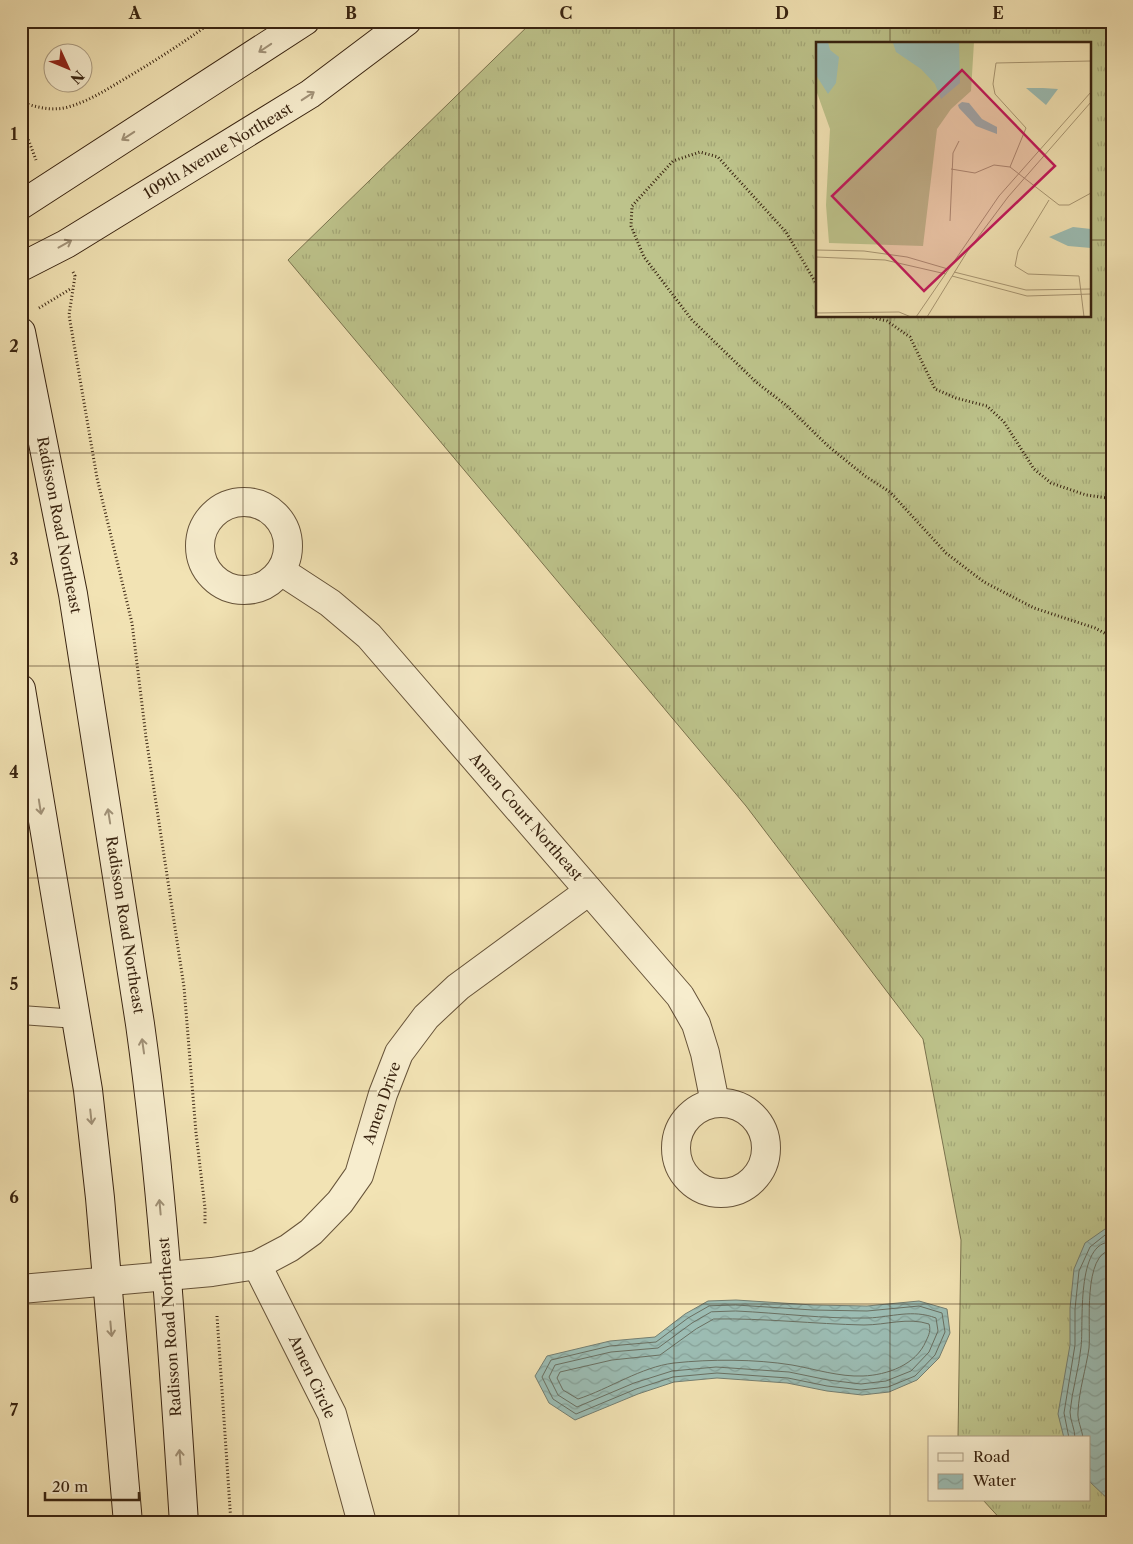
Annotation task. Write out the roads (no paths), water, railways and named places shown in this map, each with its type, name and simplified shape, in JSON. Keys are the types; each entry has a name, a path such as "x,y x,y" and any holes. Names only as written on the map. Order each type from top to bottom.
{"main road":[{"path":"21,205 305,21"},
{"name":"109th Avenue Northeast","path":"21,266 66,244 310,94 406,21"},
{"name":"Radisson Road Northeast","path":"21,332 74,594 149,1090 167,1276 184,1523"},
{"name":"Amen Court Northeast","path":"281,571 330,603 369,636 680,996 696,1024 705,1053 715,1103"},
{"path":"21,690 88,1090 128,1523"},
{"name":"Amen Drive","path":"21,1289 212,1272 257,1265 289,1248 311,1232 340,1202 359,1175 383,1094 399,1053 426,1017 458,987 590,891"},
{"name":"Amen Circle","path":"257,1265 332,1414 362,1523"}],"lane":[{"path":"21,1015 77,1019"}],"water":[{"path":"1105,1229 1112,1232 1112,1503 1090,1482 1090,1436 1064,1436 1058,1414 1070,1345 1070,1308 1074,1269 1085,1243"},
{"path":"736,1300 867,1306 919,1301 947,1309 950,1333 939,1358 917,1380 889,1392 862,1395 827,1391 787,1383 717,1378 674,1382 638,1394 575,1420 549,1403 535,1376 547,1356 610,1341 655,1337 685,1314 708,1301"}]}
